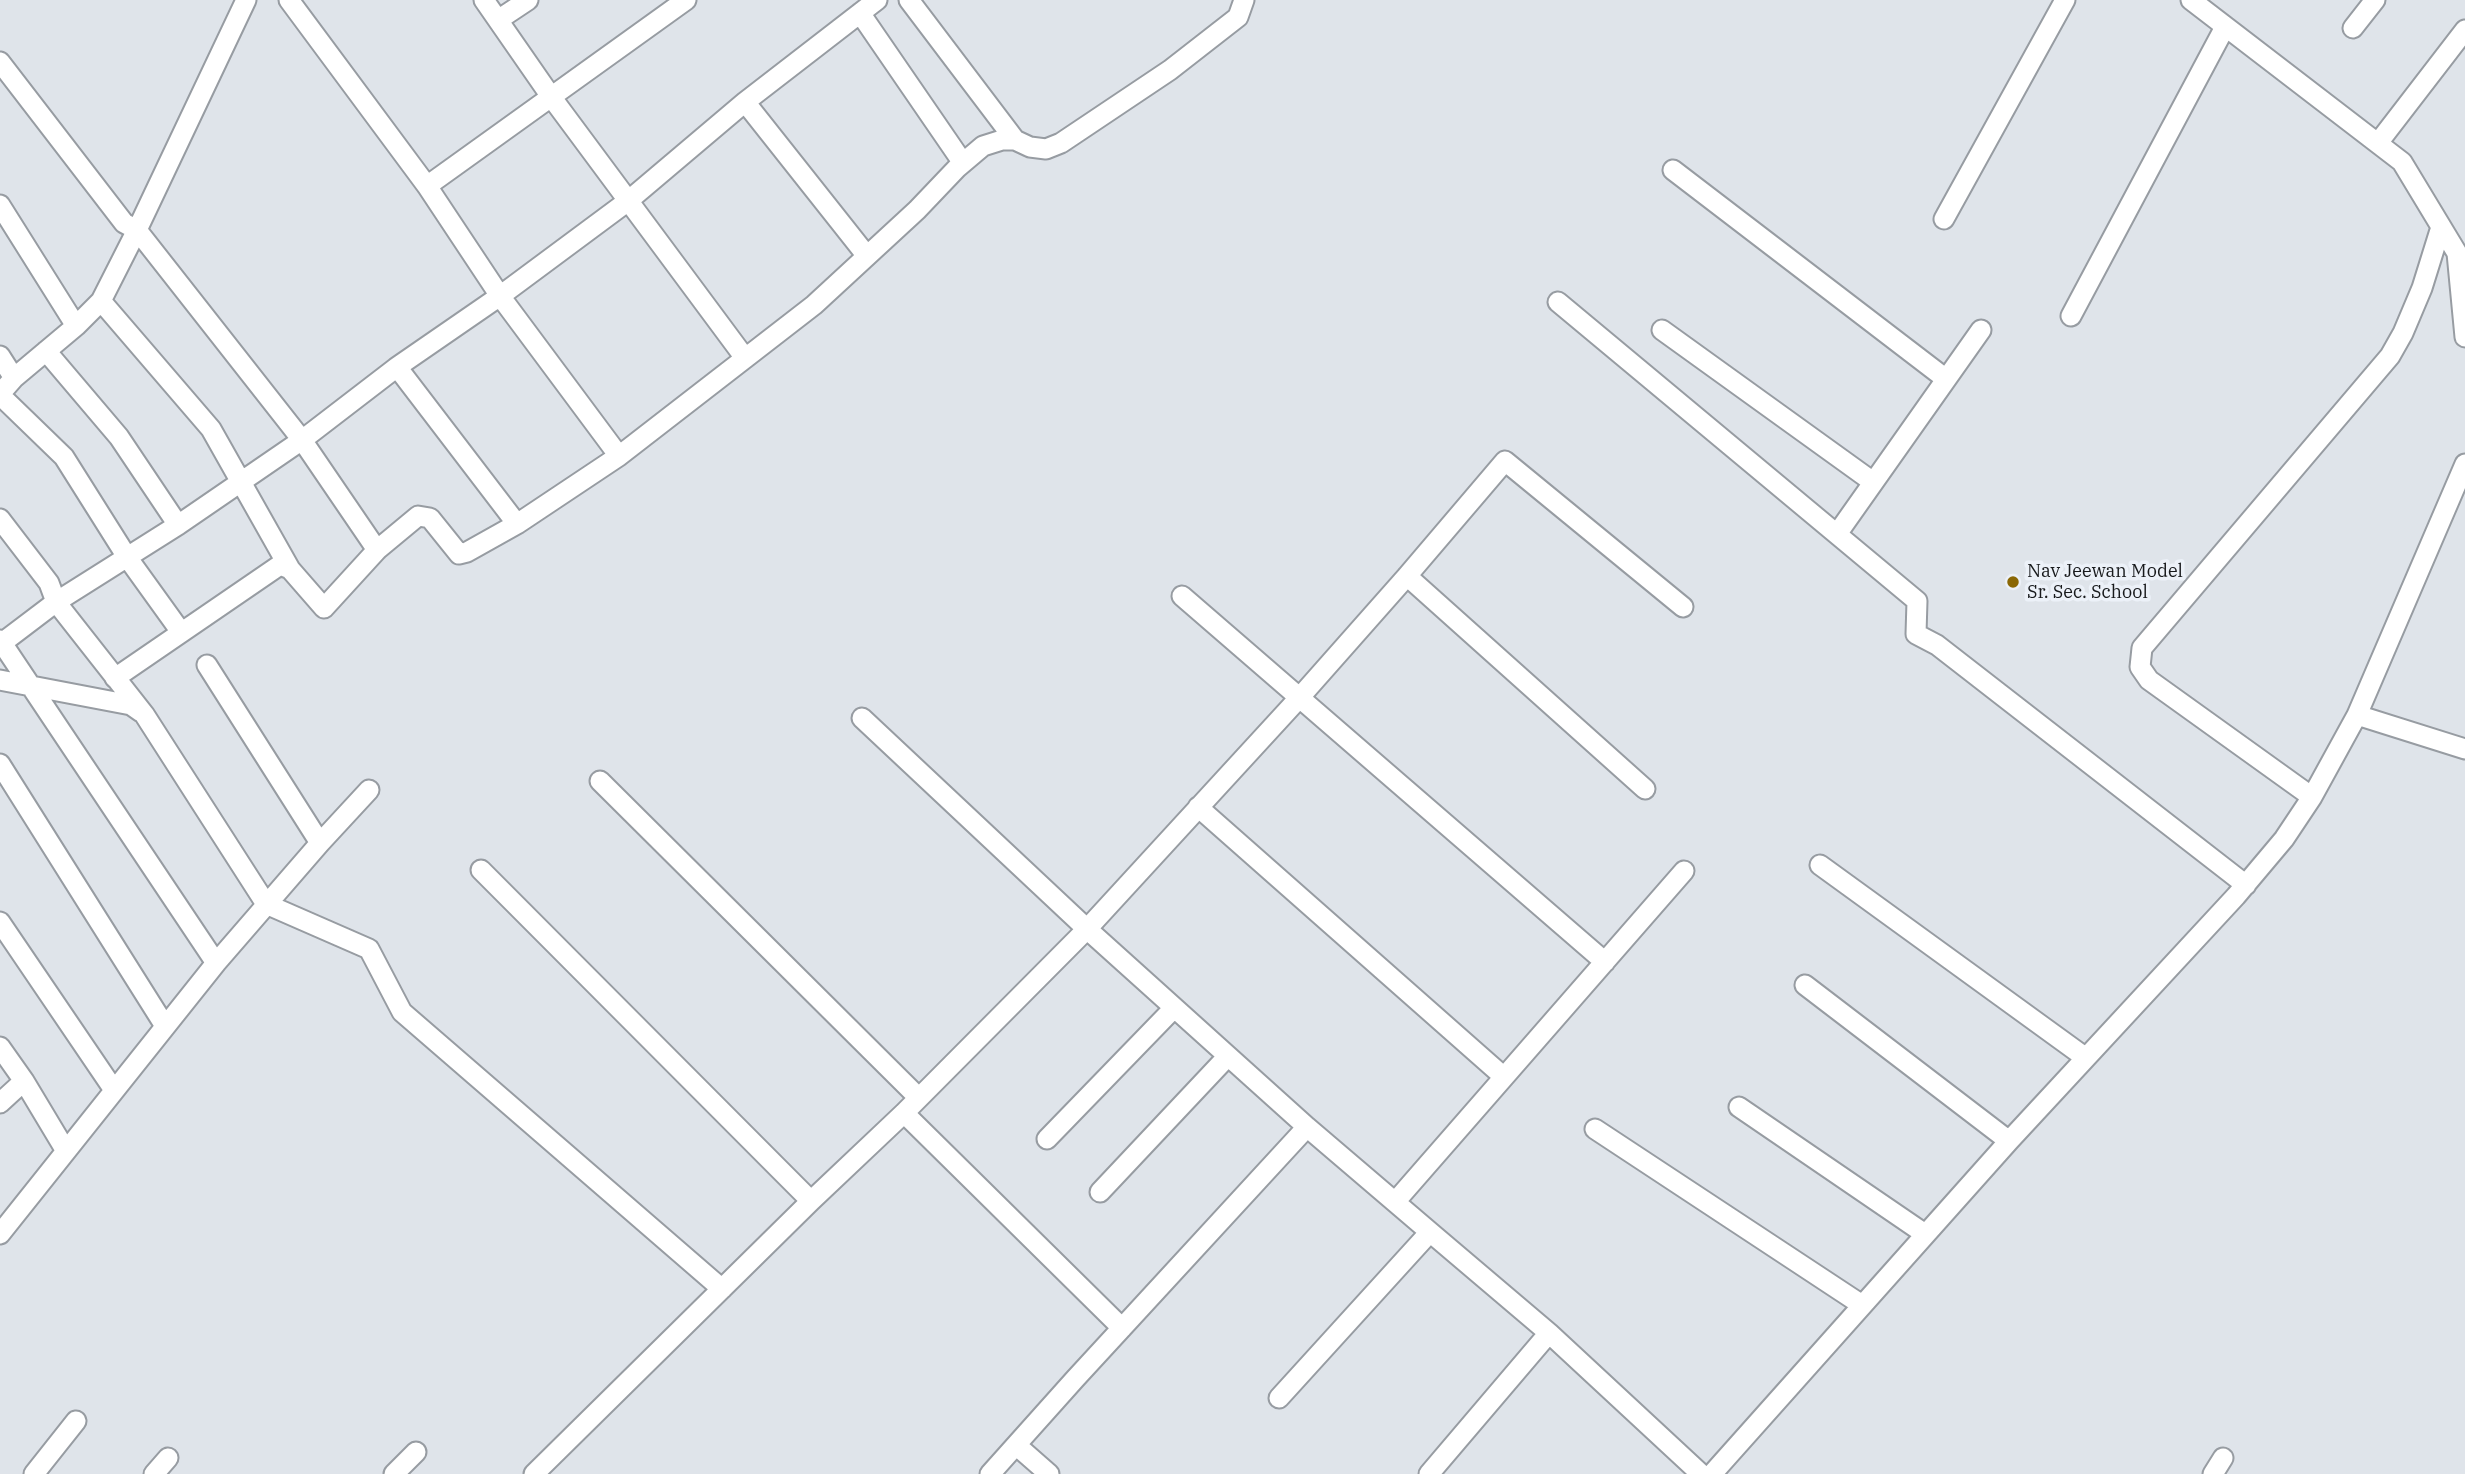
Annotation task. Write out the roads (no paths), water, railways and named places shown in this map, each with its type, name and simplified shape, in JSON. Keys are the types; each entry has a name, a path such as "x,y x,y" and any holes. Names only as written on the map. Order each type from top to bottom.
{"street":[{"path":"289,0 427,186 500,296 619,456"},
{"path":"484,0 552,98 745,358"},
{"path":"498,20 528,0"},
{"path":"216,963 1,641 302,440 397,367 500,296 628,201 745,102 877,0"},
{"path":"909,0 1015,140"},
{"path":"101,301 211,429 290,569 324,608 377,550 418,516 430,518 458,554 467,552 517,524 619,456 814,304 918,210 962,163 983,146 1002,140 1015,140 1030,147 1046,149 1061,143 1170,71 1238,17 1244,0"},
{"path":"1944,219 2065,0"},
{"path":"2191,0 2402,162 2441,227 2461,249 2465,337"},
{"path":"2353,28 2375,0"},
{"path":"427,186 552,98 674,3"},
{"path":"181,632 127,557 64,457 0,395 13,378 76,326 101,301 137,230 239,4"},
{"path":"860,13 962,163"},
{"path":"2071,316 2225,27"},
{"path":"2378,143 2465,30"},
{"path":"0,61 124,223 137,230 302,440 377,550"},
{"path":"745,102 867,256"},
{"path":"1673,170 1946,379"},
{"path":"0,205 76,326"},
{"path":"2312,797 2149,680 2140,667 2142,648 2390,356 2422,288 2441,227"},
{"path":"1558,302 1917,601 1916,634 1937,645 2246,885"},
{"path":"1662,330 1873,482"},
{"path":"1837,534 1981,330"},
{"path":"46,351 119,437 178,525"},
{"path":"0,356 13,378"},
{"path":"397,367 517,524"},
{"path":"534,1474 904,1113 1087,929 1300,697 1505,461 1683,607"},
{"path":"1712,1474 2009,1141 2246,885 2284,839 2312,797 2357,715 2465,464"},
{"path":"0,519 49,583 56,602 144,714 266,904 369,949 402,1012 722,1289"},
{"path":"115,678 280,565 290,569"},
{"path":"1407,576 1645,789"},
{"path":"1182,596 1605,962"},
{"path":"208,665 320,843"},
{"path":"0,680 131,705 144,714"},
{"path":"2357,715 2465,749"},
{"path":"862,719 1174,1008 1307,1127 1549,1333 1701,1474"},
{"path":"0,764 165,1026"},
{"path":"600,780 919,1098"},
{"path":"0,1234 216,963 369,790"},
{"path":"1198,807 1504,1077"},
{"path":"1820,865 2086,1058"},
{"path":"481,870 811,1201"},
{"path":"1395,1202 1685,871"},
{"path":"0,922 114,1090"},
{"path":"1805,985 2009,1141"},
{"path":"1046,1139 1174,1008"},
{"path":"0,1047 66,1151"},
{"path":"1100,1192 1228,1056"},
{"path":"0,1103 24,1081"},
{"path":"1739,1107 1925,1234"},
{"path":"904,1113 1122,1328"},
{"path":"990,1474 1307,1127"},
{"path":"1595,1129 1862,1305"},
{"path":"1279,1398 1430,1232"},
{"path":"1429,1474 1549,1333"},
{"path":"34,1474 76,1421"},
{"path":"1016,1446 1049,1474"},
{"path":"394,1474 416,1452"},
{"path":"154,1474 168,1458"}],"place":[{"name":"Nav Jeewan Model Sr. Sec. School","path":"2013,582"}]}
